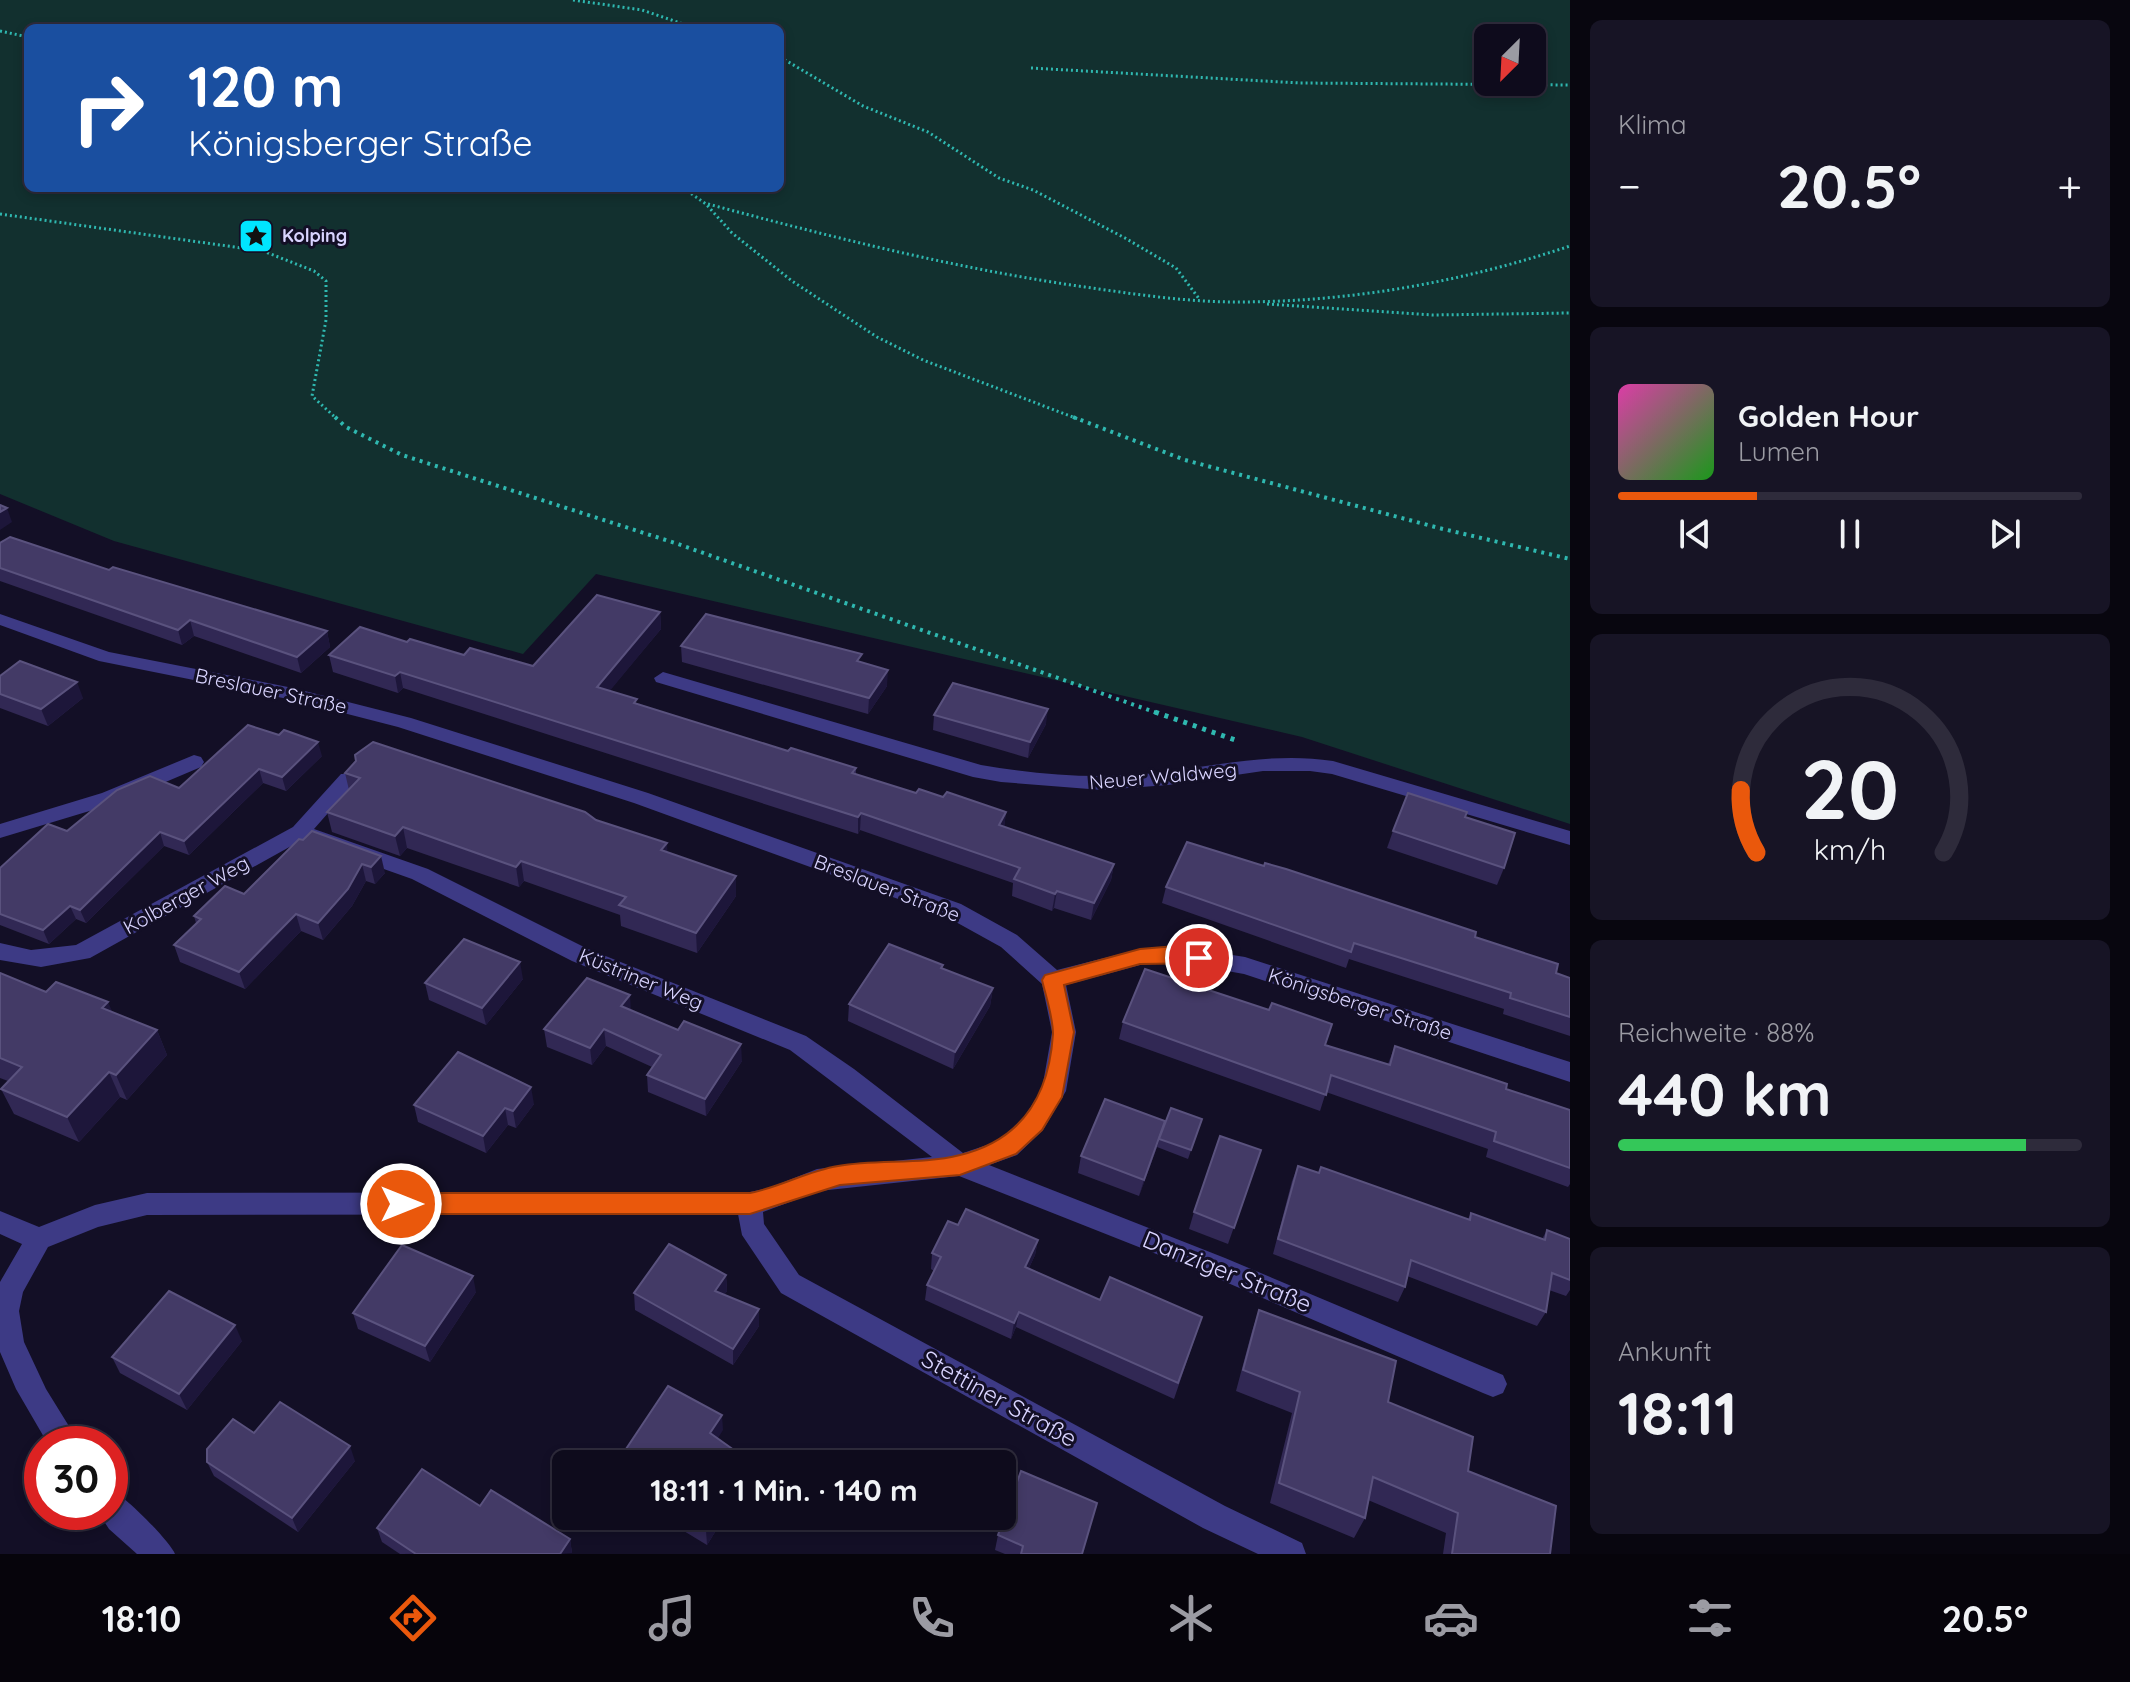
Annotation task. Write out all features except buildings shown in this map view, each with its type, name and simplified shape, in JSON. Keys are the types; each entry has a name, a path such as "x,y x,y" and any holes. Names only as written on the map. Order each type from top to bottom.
{"street":[{"name":"Breslauer Straße","path":"0,619 105,657 293,694 404,722 641,798 953,910 1009,941 1053,980"},
{"name":"Neuer Waldweg","path":"663,678 980,772 1027,780 1083,784 1146,781 1296,761 1333,768 1570,838"},
{"path":"0,831 109,798 194,762"},
{"name":"Kolberger Weg","path":"0,951 17,958 46,960 82,952 300,832 348,779"},
{"name":"Küstriner Weg","path":"300,832 420,874 580,955 798,1043 846,1076 960,1165"},
{"name":"Königsberger Straße","path":"1053,980 1140,957 1176,954 1245,966 1570,1072"},
{"path":"55,1426 8,1345 5,1310 17,1276 39,1239 95,1216 147,1204 750,1203 771,1199 817,1180 840,1175 960,1165 1008,1148 1034,1123 1054,1091 1064,1032 1053,980"},
{"name":"Danziger Straße","path":"960,1165 1216,1266 1493,1384"},
{"name":"Stettiner Straße","path":"750,1203 751,1227 790,1284 1200,1510 1291,1554"},
{"path":"0,1222 39,1239"},
{"path":"128,1525 160,1554"}],"path":[{"path":"573,0 642,10 683,24"},
{"path":"0,31 24,36"},
{"path":"784,59 863,106 928,132 999,178 1033,190 1125,238 1176,268 1200,300"},
{"path":"1031,68 1133,77 1435,87 1570,85"},
{"path":"689,192 706,204 732,233 792,281 877,337 936,365 1185,460 1424,524 1570,559"},
{"path":"706,204 949,265 1026,280 1200,300 1433,315 1570,313"},
{"path":"0,214 263,251 314,271 326,281 326,320 312,396 346,427 402,455 675,543 1296,761"},
{"path":"1254,303 1387,292 1478,273 1570,246"}],"green space":[{"path":"0,0 1570,0 1570,824 1302,737 596,574 523,654 114,541 0,494"}],"place":[{"name":"Kolping","path":"256,236"}],"route":[{"path":"401,1204 750,1203 771,1199 817,1180 840,1175 960,1165 1008,1148 1034,1123 1054,1091 1064,1032 1053,980 1140,957 1176,954 1199,958"}]}
